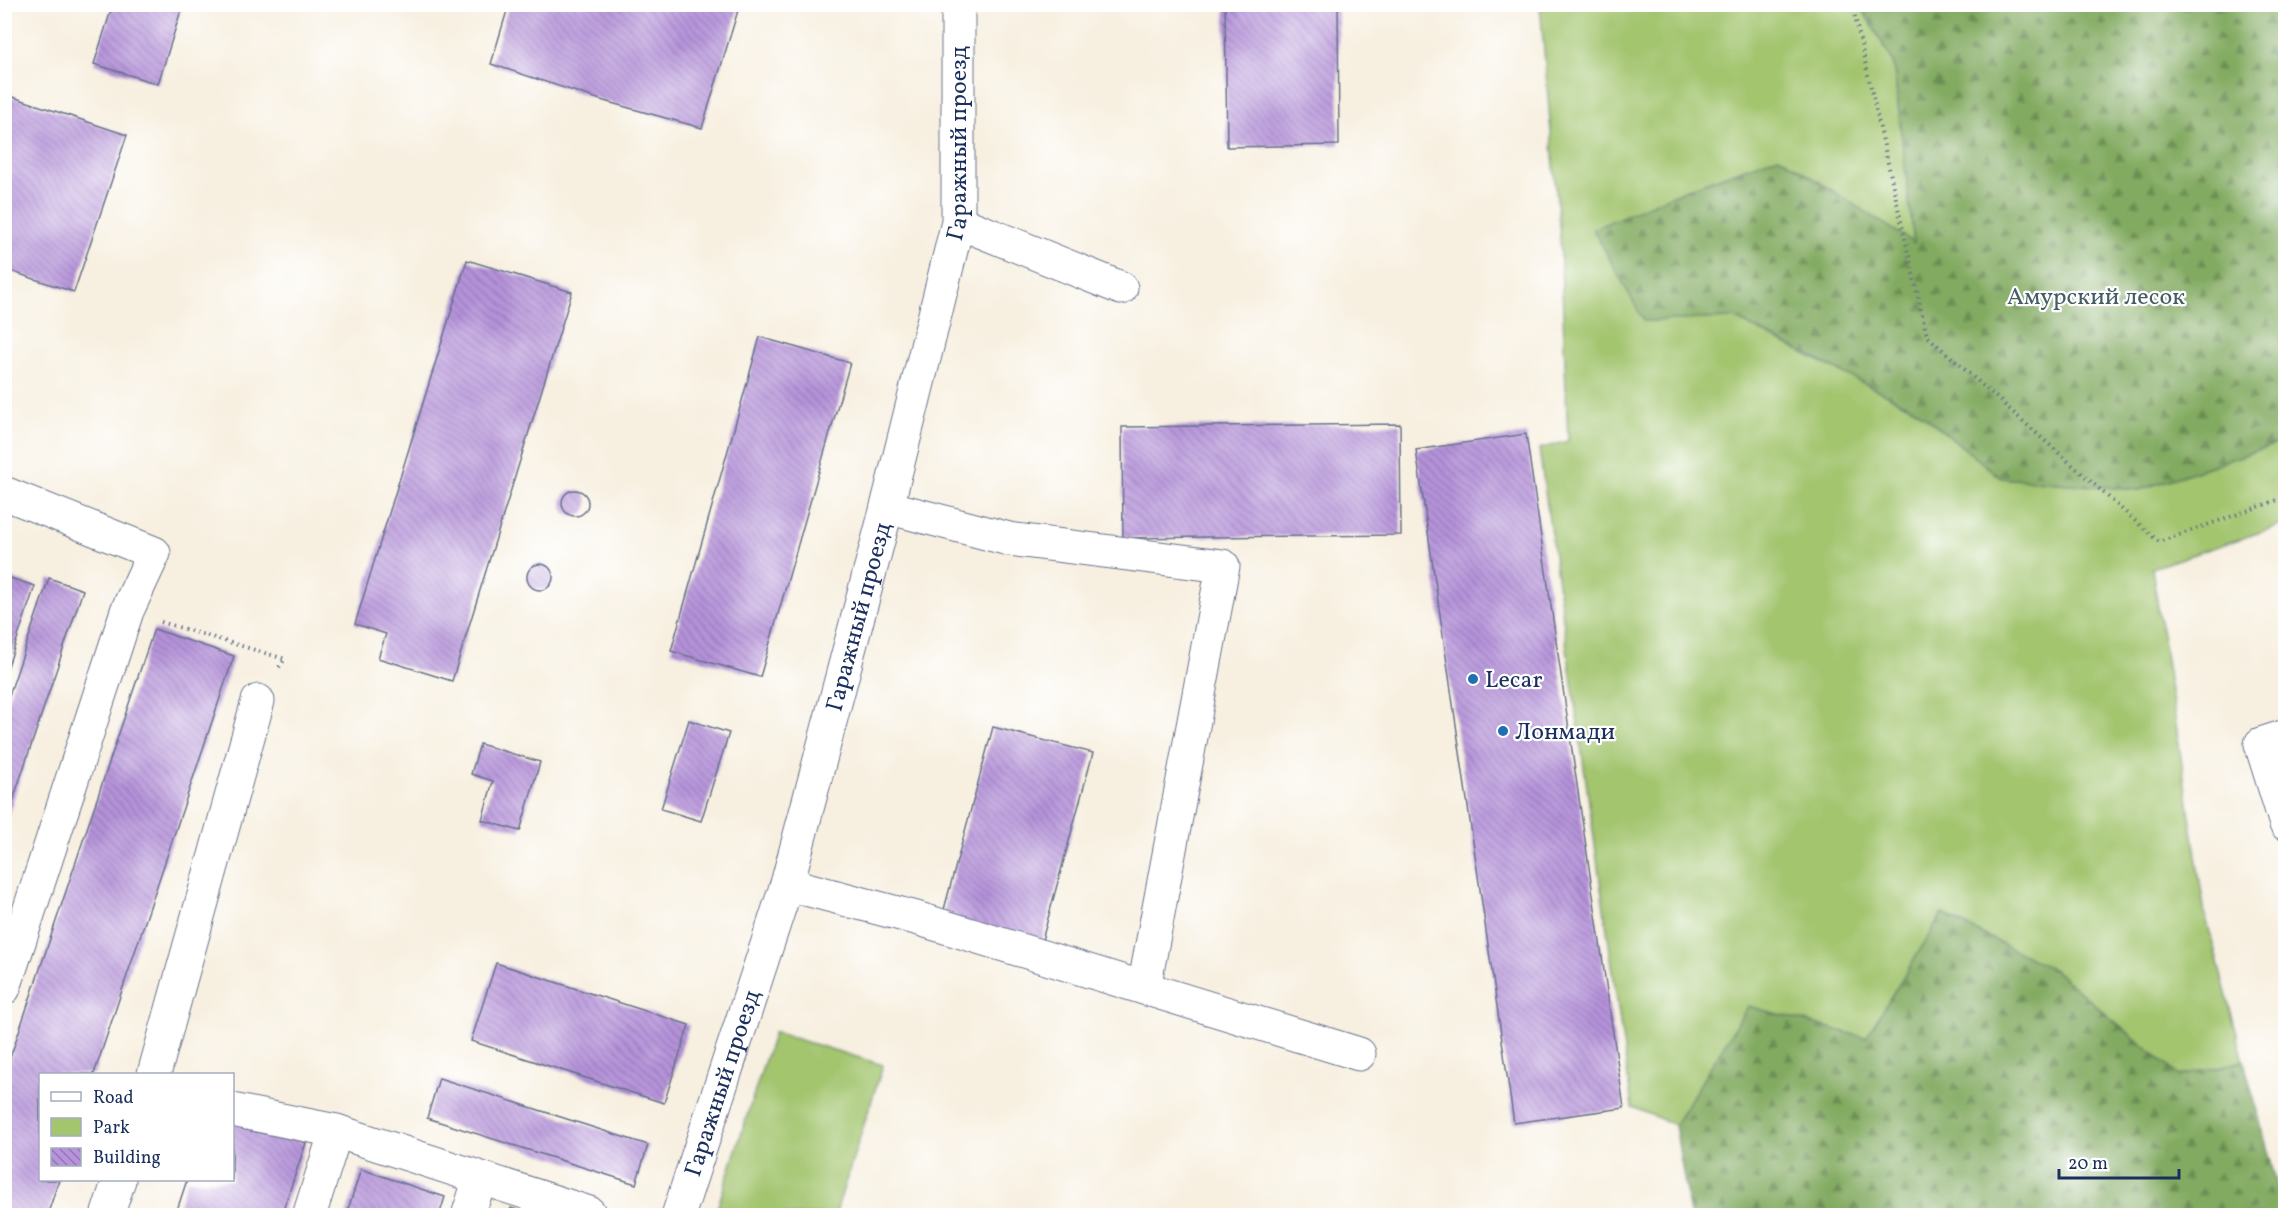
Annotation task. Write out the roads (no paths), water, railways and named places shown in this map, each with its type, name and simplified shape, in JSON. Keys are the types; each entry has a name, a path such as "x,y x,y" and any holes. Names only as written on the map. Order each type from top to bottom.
{"street":[{"name":"Гаражный проезд","path":"678,1215 787,884 887,507 958,222 958,4"},
{"path":"958,222 1121,288"},
{"path":"4,493 154,553 127,611 4,988"},
{"path":"887,507 1009,539 1223,566 1144,988"},
{"path":"154,1073 258,702"},
{"path":"2286,736 2261,744 2286,824"},
{"path":"787,884 916,918 1359,1053"},
{"path":"234,1110 336,1131 589,1213"},
{"path":"309,1215 336,1131"},
{"path":"468,1215 480,1178"},
{"path":"107,1215 118,1181"}],"place":[{"name":"Lecar","path":"1473,679"},
{"name":"Лонмади","path":"1503,731"}],"park label":[{"name":"Амурский лесок","path":"2096,296"}]}
